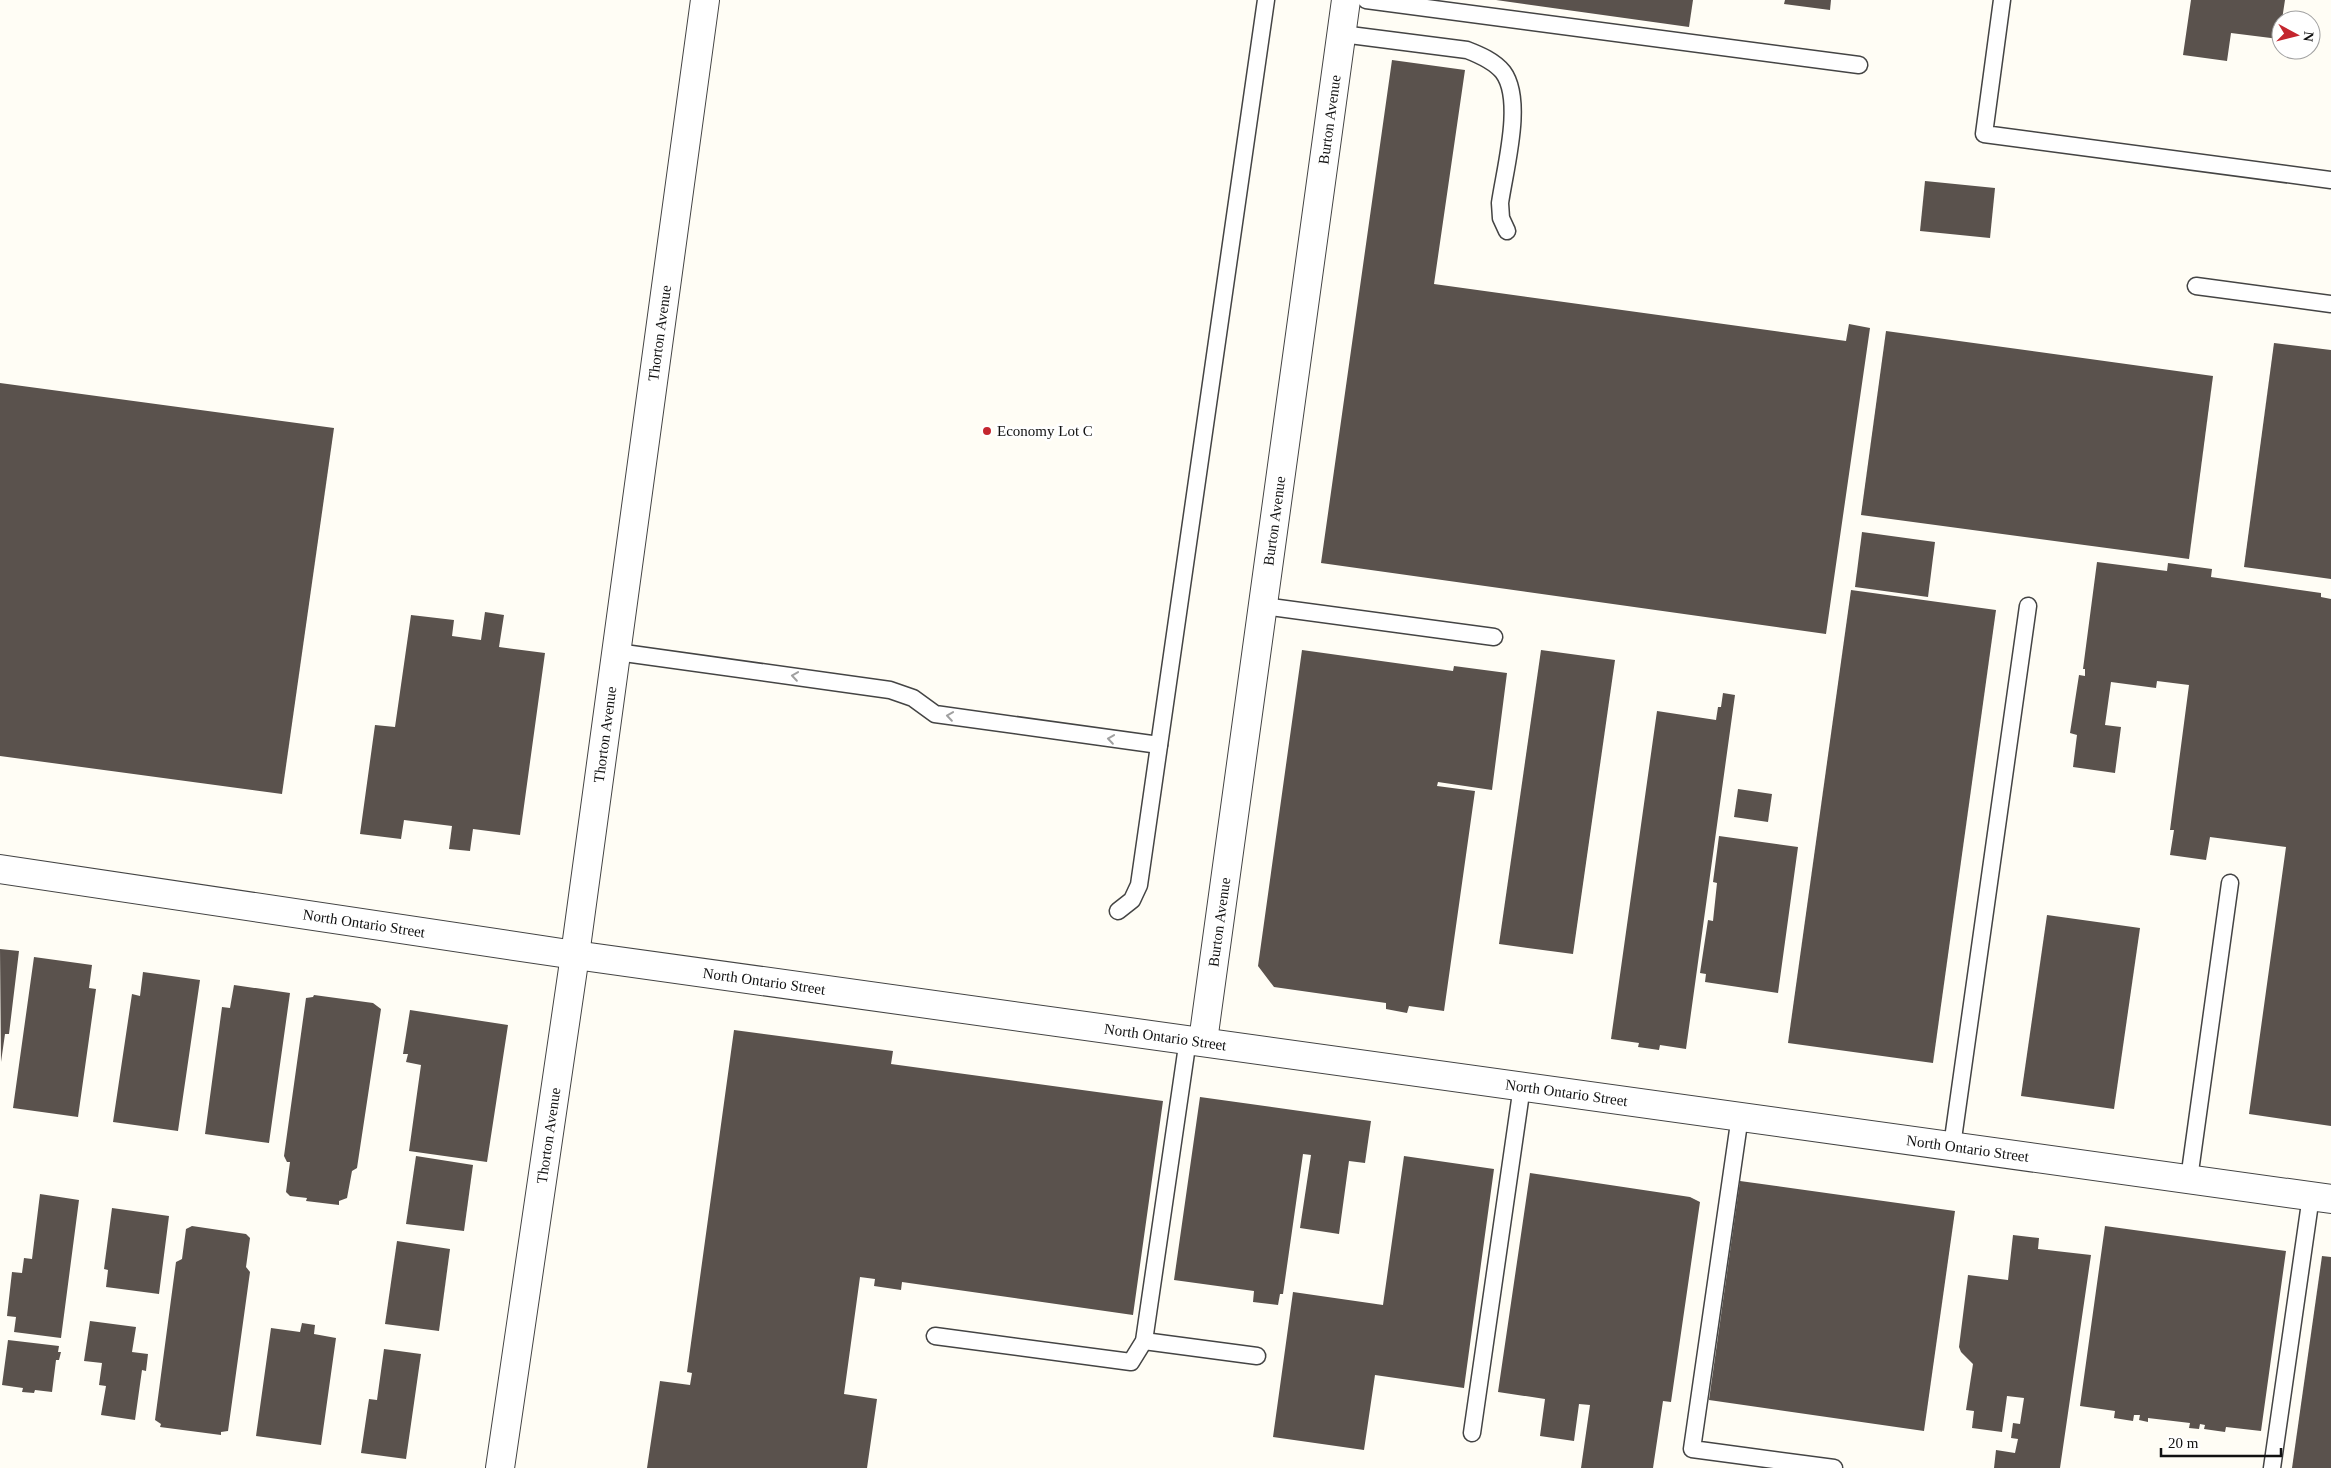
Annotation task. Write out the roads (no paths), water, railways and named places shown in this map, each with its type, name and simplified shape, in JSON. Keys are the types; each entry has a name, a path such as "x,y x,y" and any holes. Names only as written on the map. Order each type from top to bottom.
{"street":[{"name":"Thorton Avenue","path":"500,1468 575,955 705,0"},
{"name":"Burton Avenue","path":"1196,1040 1263,606 1346,0"},
{"name":"North Ontario Street","path":"0,869 575,955 2321,1198"}],"lane":[{"path":"1118,911 1132,900 1140,885 1266,0"},
{"path":"1366,0 1860,64"},
{"path":"2002,0 1984,134 2331,180"},
{"path":"1342,34 1467,50 1486,58 1502,71 1512,88 1514,107 1500,202 1501,218 1507,231"},
{"path":"2196,286 2331,304"},
{"path":"1263,606 1494,637"},
{"path":"1952,1146 2028,606"},
{"path":"616,652 890,690 913,698 935,714 1159,745"},
{"path":"2189,1179 2230,883"},
{"path":"935,1336 1131,1362 1144,1341 1196,1040"},
{"path":"1472,1433 1522,1086"},
{"path":"1740,1116 1692,1449 1834,1468"},
{"path":"2272,1468 2321,1198"},
{"path":"1144,1341 1257,1356"}],"place":[{"name":"Economy Lot C","path":"987,431"}]}
